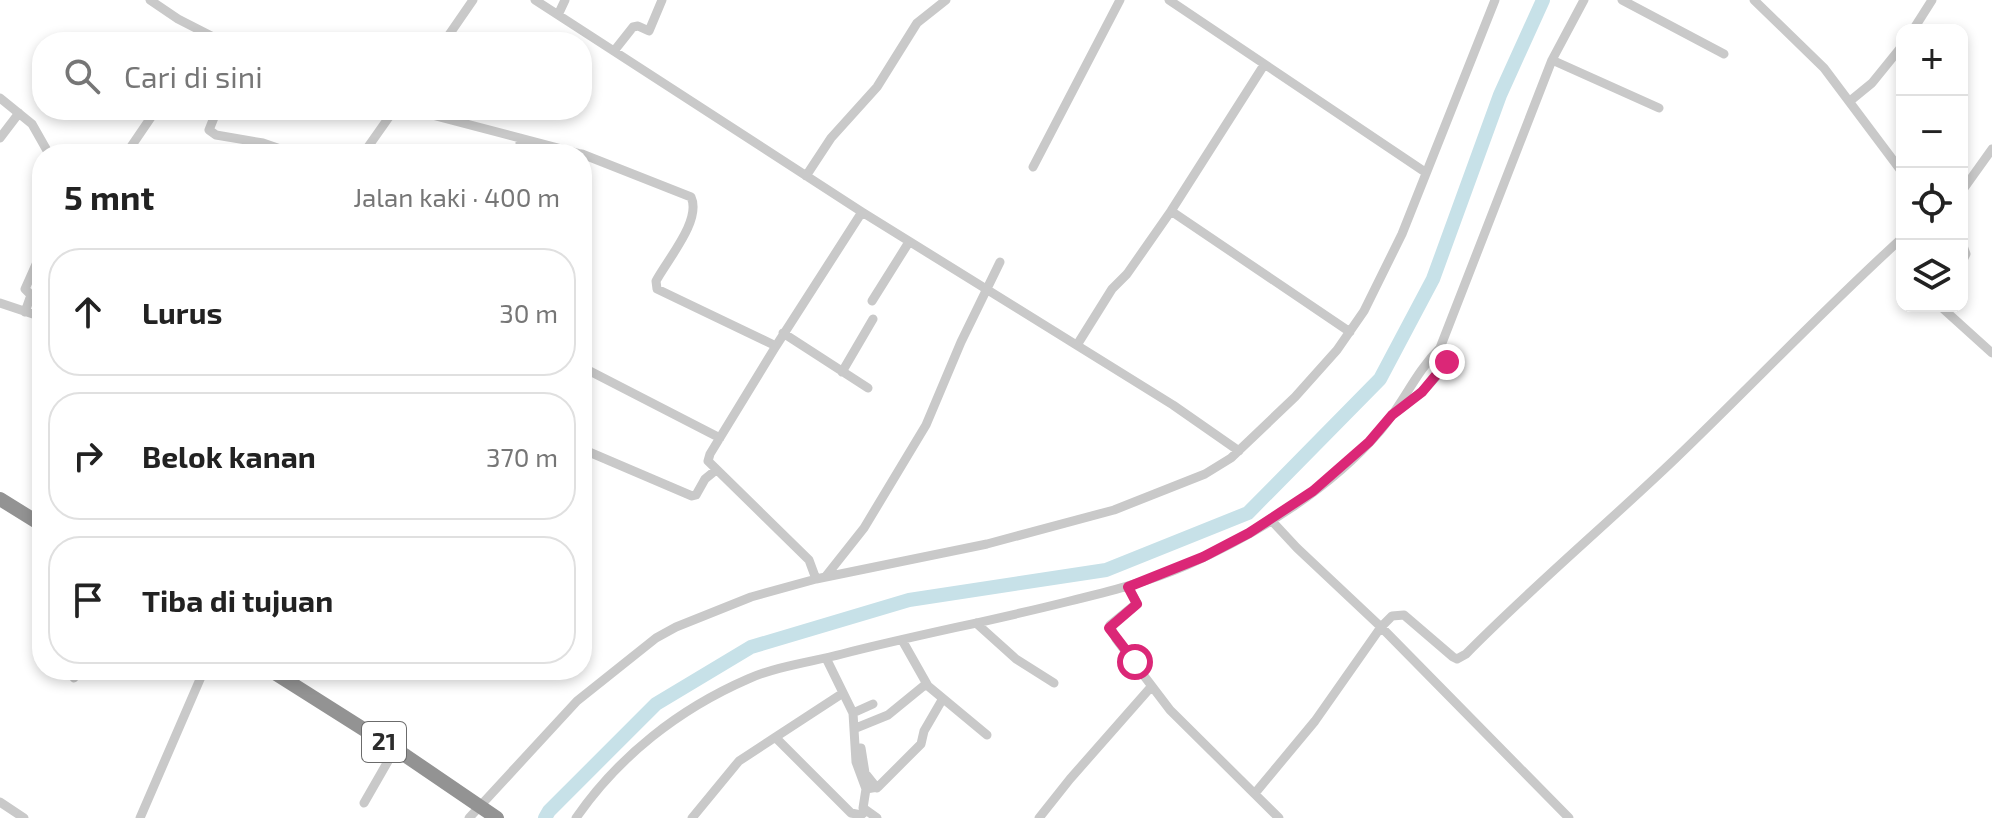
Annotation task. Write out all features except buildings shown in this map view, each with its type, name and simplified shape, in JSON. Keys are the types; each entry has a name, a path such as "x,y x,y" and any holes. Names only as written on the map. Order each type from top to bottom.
{"highway":[{"path":"0,499 32,519"},
{"name":"21","path":"286,680 497,818"}],"street":[{"path":"451,32 473,0"},
{"path":"535,0 584,32"},
{"path":"558,15 565,0"},
{"path":"614,51 633,27 649,31 662,0"},
{"path":"806,176 831,138 891,68 917,23 946,0"},
{"path":"1033,167 1120,0"},
{"path":"1169,0 1425,172"},
{"path":"469,818 567,711 656,638 735,603 821,578 987,544 1114,510 1205,474 1239,451 1295,397 1350,332 1392,257 1495,0"},
{"path":"576,818 613,771 674,720 750,678 1128,587 1203,557 1270,519 1333,475 1369,442 1392,415 1423,365 1440,348 1552,60 1584,0"},
{"path":"1622,0 1724,54"},
{"path":"1754,0 1824,68 1899,168"},
{"path":"1917,24 1932,0"},
{"path":"153,1 206,32"},
{"path":"592,37 909,242 1173,405 1239,451"},
{"path":"1850,101 1872,83 1896,53"},
{"path":"1552,60 1659,108"},
{"path":"1077,345 1112,289 1127,274 1171,211 1264,65"},
{"path":"0,98 39,133 44,144"},
{"path":"0,138 19,113"},
{"path":"133,144 149,120"},
{"path":"213,120 209,130 216,135 266,144"},
{"path":"370,144 387,120"},
{"path":"451,120 543,144"},
{"path":"520,138 520,144"},
{"path":"1968,183 1992,149"},
{"path":"592,158 691,197 694,207 687,228 659,275 657,289 776,346"},
{"path":"1171,211 1350,332"},
{"path":"821,578 809,560 708,459 783,333 862,212"},
{"path":"1256,792 1315,721 1392,616 1404,615 1453,657 1457,659 1466,654 1673,461 1817,316 1900,240"},
{"path":"872,301 909,242"},
{"path":"821,578 864,528 895,481 926,425 961,342 1000,262"},
{"path":"25,312 31,295 25,289 32,273"},
{"path":"0,303 32,314"},
{"path":"1947,312 1992,353"},
{"path":"842,372 873,319"},
{"path":"783,333 868,388"},
{"path":"1392,415 1422,392 1447,362 1450,353 1440,348"},
{"path":"592,372 720,438"},
{"path":"592,453 692,496 716,470"},
{"path":"1270,519 1569,818"},
{"path":"1128,587 1137,604 1109,628 1170,710 1279,818"},
{"path":"976,623 1016,659 1054,683"},
{"path":"902,640 926,684 987,735"},
{"path":"826,658 856,712 859,727 856,762 872,788"},
{"path":"140,818 200,680"},
{"path":"859,727 888,715 926,684"},
{"path":"1039,818 1151,687"},
{"path":"692,818 734,766 843,693"},
{"path":"877,818 863,805 872,788 921,744 924,731 942,700"},
{"path":"856,712 873,704"},
{"path":"776,738 851,813 861,815 866,811"},
{"path":"364,803 395,749"},
{"path":"0,804 24,818"}],"waterway":[{"path":"545,818 656,704 751,647 909,600 1106,570 1248,513 1380,379 1433,279 1500,95 1543,0"}],"route":[{"path":"1135,662 1109,628 1137,604 1128,587 1203,557 1249,533 1313,491 1369,442 1392,415 1422,392 1447,362"}]}
